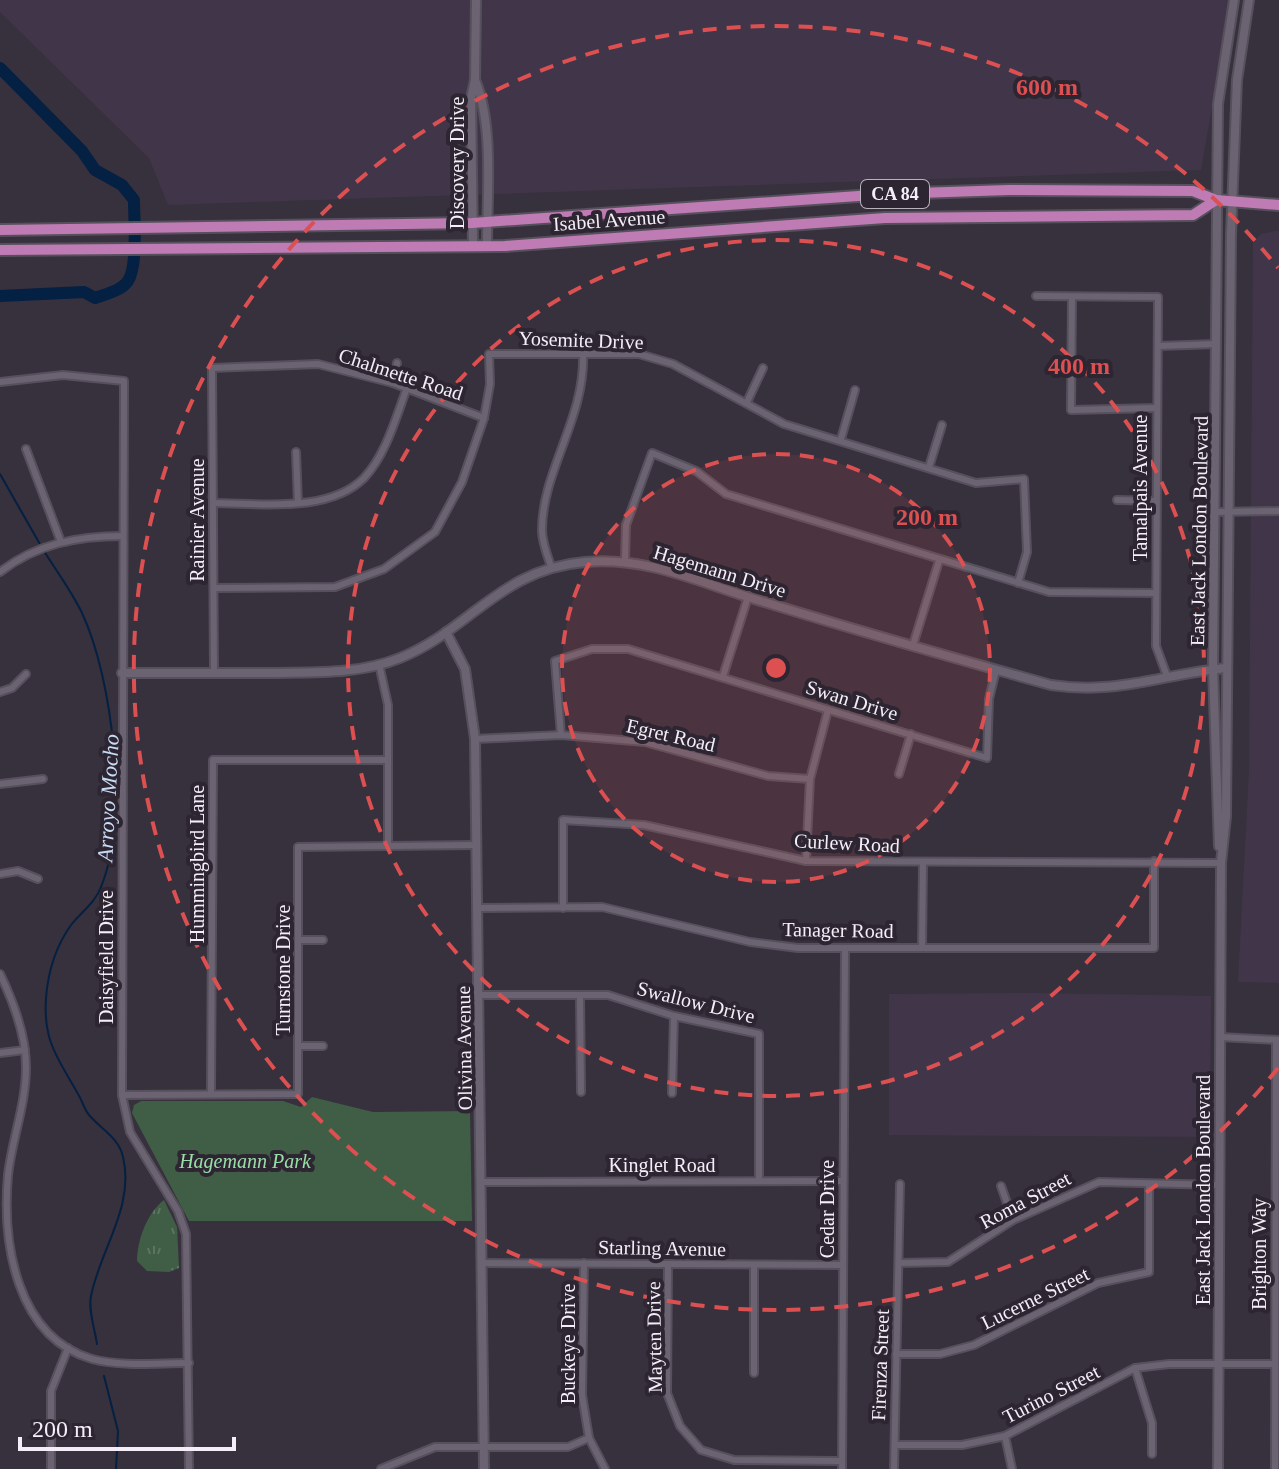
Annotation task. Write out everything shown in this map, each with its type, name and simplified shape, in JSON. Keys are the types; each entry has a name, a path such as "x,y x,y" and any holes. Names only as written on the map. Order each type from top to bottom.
{"highway":[{"name":"Isabel Avenue","path":"0,230 472,223 887,194 1009,190 1193,191 1216,200 1279,205"},
{"name":"Isabel Avenue","path":"0,250 473,246 885,218 1193,215 1216,200"}],"street":[{"name":"Discovery Drive","path":"473,246 471,98 475,80 476,0"},
{"name":"East Jack London Boulevard","path":"1221,863 1216,819 1213,669 1216,200 1218,104 1234,0"},
{"name":"East Jack London Boulevard","path":"1218,1469 1221,863 1226,816 1233,200 1237,80 1249,0"},
{"name":"Discovery Drive","path":"475,80 481,94 486,139 487,245"},
{"path":"1036,296 1072,297 1071,410 1156,408"},
{"name":"Tamalpais Avenue","path":"1072,297 1158,297 1156,646 1167,676"},
{"path":"1158,346 1216,344"},
{"path":"551,566 542,530 548,492 581,392 583,352"},
{"name":"Yosemite Drive","path":"214,588 335,587 384,569 435,532 462,482 484,418 490,384 489,354 583,352 639,354 673,364 784,424 841,439 976,483 1024,479 1027,552 1018,583"},
{"path":"393,383 397,363"},
{"name":"Chalmette Road","path":"212,368 318,364 393,383 484,418"},
{"name":"Rainier Avenue","path":"212,368 214,673"},
{"path":"747,402 763,368"},
{"name":"Daisyfield Drive","path":"0,382 63,375 124,381 122,1095 130,1132 178,1211 186,1234 189,1469"},
{"path":"213,503 298,503 333,496 364,479 385,444 407,388"},
{"path":"841,439 855,390"},
{"path":"929,467 942,425"},
{"path":"26,449 61,542"},
{"path":"296,452 298,503"},
{"path":"625,560 626,525 652,453 696,471 726,494 1049,592 1156,593"},
{"path":"1117,500 1156,501"},
{"path":"1216,512 1279,511"},
{"path":"0,572 28,554 61,542 123,536"},
{"name":"Hagemann Drive","path":"122,673 327,672 379,664 401,658 446,632 483,602 551,566 625,560 663,567 748,597 996,670 1083,690 1118,689 1167,676 1227,668"},
{"path":"913,645 939,561"},
{"path":"723,676 748,597"},
{"name":"Olivina Avenue","path":"446,632 465,669 475,739 484,1469"},
{"name":"Swan Drive","path":"561,735 555,661 592,649 628,649 987,758 989,699 996,670"},
{"path":"379,664 388,705 388,845"},
{"path":"0,692 12,688 26,674"},
{"path":"806,861 810,779 828,710"},
{"path":"899,774 911,734"},
{"name":"Egret Road","path":"475,739 561,735 645,742 768,776 810,779"},
{"name":"Hummingbird Lane","path":"211,1093 213,760 387,760"},
{"path":"0,784 43,779"},
{"name":"Curlew Road","path":"563,908 563,820 644,825 806,861 1221,863"},
{"name":"Turnstone Drive","path":"122,1095 298,1094 298,847 476,845"},
{"name":"Tanager Road","path":"478,908 602,907 750,942 798,948 1154,948 1154,861"},
{"path":"922,947 923,863"},
{"path":"0,874 18,871 38,879"},
{"path":"300,940 323,940"},
{"name":"Cedar Drive","path":"842,1465 845,948"},
{"path":"0,974 17,1013 25,1050 25,1087 8,1173 8,1215 16,1272 28,1308 51,1337 94,1360 189,1363"},
{"name":"Swallow Drive","path":"480,995 608,995 674,1016 759,1034 759,1181"},
{"path":"580,995 581,1092"},
{"path":"672,1093 674,1016"},
{"path":"1220,1037 1278,1040"},
{"name":"Brighton Way","path":"1275,1469 1278,1040"},
{"path":"299,1046 323,1046"},
{"path":"0,1053 25,1050"},
{"name":"Kinglet Road","path":"481,1182 843,1181"},
{"name":"Roma Street","path":"899,1263 948,1262 1013,1220 1099,1182 1219,1185"},
{"name":"Firenza Street","path":"894,1469 900,1184"},
{"name":"Lucerne Street","path":"896,1354 940,1354 974,1345 1098,1283 1149,1272 1149,1185"},
{"path":"1001,1186 1013,1220"},
{"name":"Starling Avenue","path":"482,1263 843,1265"},
{"name":"Buckeye Drive","path":"584,1263 582,1395 589,1438 605,1469"},
{"name":"Mayten Drive","path":"668,1265 667,1393 680,1426 701,1450 734,1460 842,1465"},
{"path":"754,1265 754,1373"},
{"path":"51,1469 51,1391 68,1348"},
{"name":"Turino Street","path":"895,1445 962,1445 1005,1436 1135,1368 1275,1364"},
{"path":"1135,1368 1152,1423 1152,1454"},
{"path":"1005,1436 1012,1469"},
{"path":"381,1469 435,1447 568,1447 589,1438"}],"shaded area":[{"path":"0,0 1231,0 1201,170 168,205 149,158 0,12"},
{"path":"1279,231 1279,983 1238,982 1249,772 1253,243 1261,234"},
{"path":"889,994 1211,996 1210,1137 889,1135"}],"green space":[{"name":"Hagemann Park","path":"312,1097 373,1112 470,1111 472,1221 189,1221 132,1113 134,1105 141,1101 283,1101 301,1107"},
{"path":"164,1200 177,1227 179,1268 169,1272 147,1271 137,1261 139,1244 148,1219"}],"waterway":[{"name":"Arroyo Mocho","path":"0,68 82,151 95,170 122,185 134,200 135,242 128,281 113,292 95,298 84,292 0,296"},
{"name":"Arroyo Mocho","path":"0,474 41,546"},
{"name":"Arroyo Mocho","path":"44,551 78,605 93,641 102,674 114,749 114,825 109,858 98,893 71,925 57,950 46,998 47,1026 58,1059 87,1113 114,1139 123,1157 125,1175 121,1210 95,1279 90,1302 97,1344"},
{"name":"Arroyo Mocho","path":"104,1376 118,1431 116,1469"}]}
